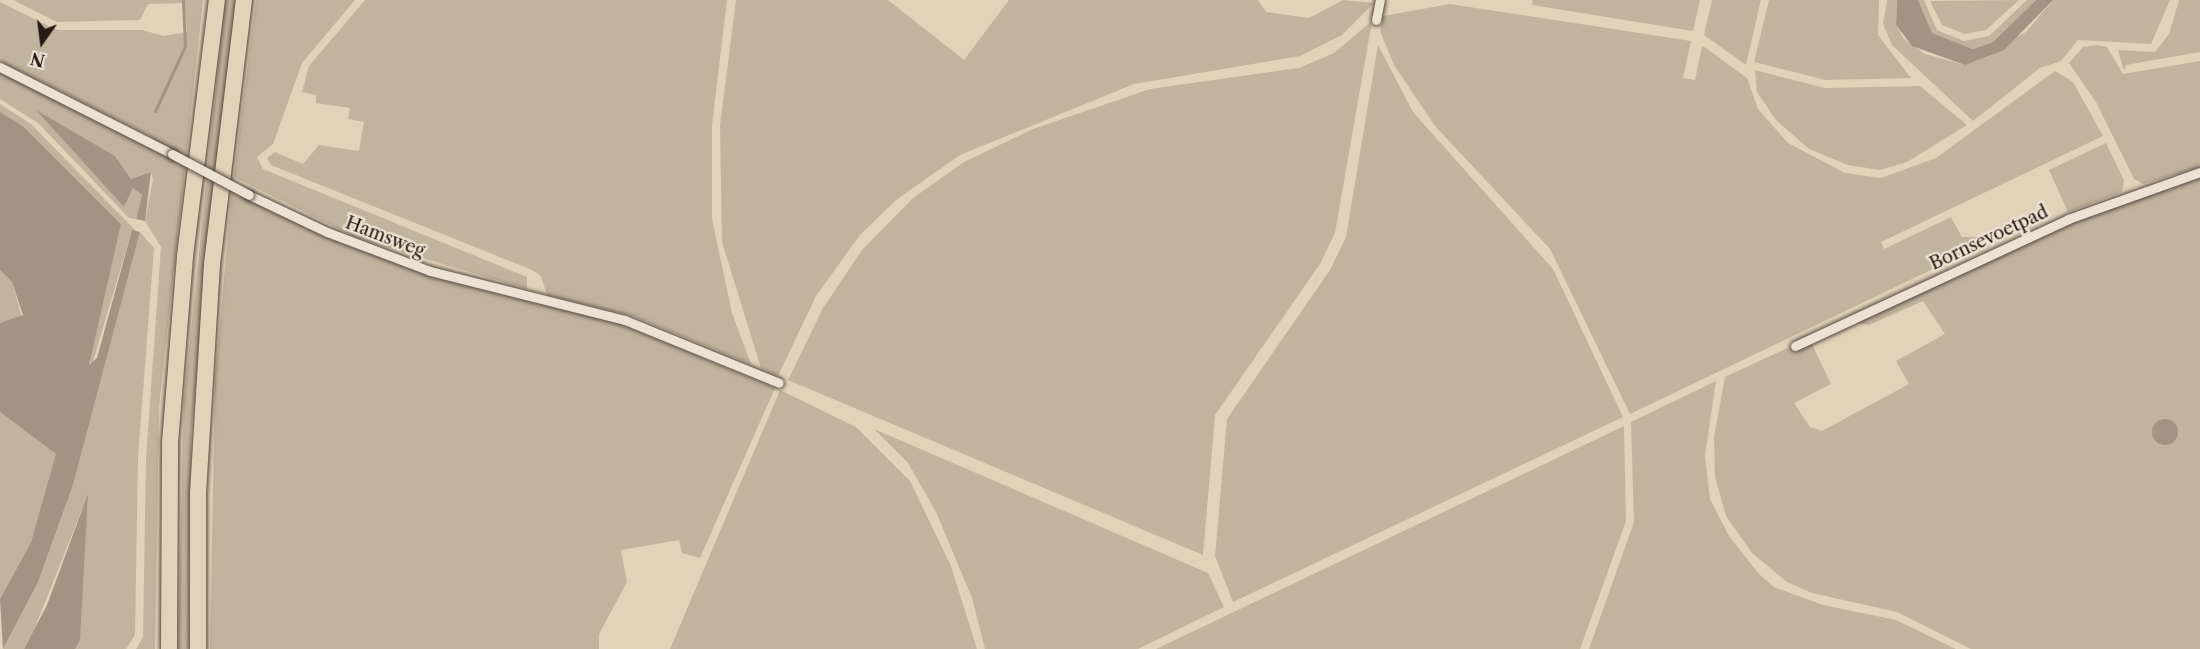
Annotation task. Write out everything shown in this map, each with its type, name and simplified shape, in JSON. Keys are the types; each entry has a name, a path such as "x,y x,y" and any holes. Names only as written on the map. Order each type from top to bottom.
{"highway":[{"path":"169,649 170,443 187,245 217,0"},
{"path":"198,649 198,493 212,264 244,0"}],"street":[{"path":"1376,20 1380,0"},
{"name":"Hamsweg","path":"0,67 249,195 430,272 625,320 779,383"},
{"name":"Bornsevoetpad","path":"1796,346 2068,219 2200,172"}],"shaded area":[{"path":"13,0 203,0 159,407 155,649 136,649 143,637 146,458 161,247 145,221 153,179 151,172 131,179 115,156 38,112 124,207 133,188 142,195 136,219 129,218 38,123 0,99 0,71 151,148 152,137 0,61 0,2 57,30 142,30 164,36 187,32 185,3 148,4 140,20 57,22"},
{"path":"225,0 235,0 191,433 189,649 178,649 184,400"},
{"path":"256,0 355,0 302,63 273,144 257,157 263,169 527,277 527,289 359,239 234,177"},
{"path":"365,0 727,0 712,125 712,219 732,313 751,364 633,316 547,295 541,276 532,270 271,165 267,158 275,152 303,164 319,145 359,151 364,122 348,119 350,108 316,103 316,95 302,92 309,66"},
{"path":"736,0 888,0 964,60 1009,0 1258,0 1266,12 1309,18 1343,0 1374,3 1342,35 1300,56 1134,84 960,155 896,200 860,235 816,296 778,376 761,368 722,242 720,125"},
{"path":"1533,0 1700,0 1693,31 1532,5"},
{"path":"1712,0 1761,0 1746,65 1704,35"},
{"path":"1769,0 1879,0 1878,35 1911,78 1825,80 1754,62"},
{"path":"1887,0 1897,0 1896,25 1904,39 1925,54 1965,65 2026,32 2053,0 2170,0 2151,44 2078,40 2061,61 2040,68 1973,121 1892,45 1883,24"},
{"path":"1897,0 1918,0 1932,33 1973,49 1993,42 2036,0 2053,0 2004,50 1965,65 1912,46 1896,25"},
{"path":"1918,0 1924,0 1937,30 1964,41 1989,36 2027,0 2036,0 1993,42 1973,49 1932,33"},
{"path":"2019,0 1986,30 1965,34 1942,25 1930,1"},
{"path":"2179,0 2200,0 2200,52 2126,65 2124,71 2118,50 2155,52 2169,34"},
{"path":"1450,4 1691,41 1683,78 1695,80 1702,46 1706,48 1747,78 1758,109 1788,143 1845,173 1881,178 1936,158 2055,71 2073,82 2103,136 1881,242 1884,249 1951,217 1962,237 1977,237 1983,245 1630,414 1550,249 1435,126 1394,65 1380,31 1383,16"},
{"path":"1372,21 1335,233 1320,264 1215,415 1203,555 788,380 823,308 862,250 913,198 964,162 1033,129 1150,89 1299,68 1334,53"},
{"path":"1378,45 1413,112 1553,269 1623,417 1233,602 1215,556 1227,419 1330,270 1346,237"},
{"path":"2097,45 2107,47 2123,74 2200,61 2200,167 2143,184 2134,179 2096,102 2069,63 2083,47"},
{"path":"1755,70 1825,88 1920,86 1967,125 1907,162 1880,170 1848,165 1809,149 1776,120 1757,92"},
{"path":"0,104 31,124 137,232 132,230 92,365 87,356 121,224 23,126 0,112"},
{"path":"36,110 115,156 131,179 151,172 145,221 136,219 142,195 133,188 124,207"},
{"path":"0,112 23,126 121,224 89,365 97,358 132,230 140,232 73,485 38,582 3,649 0,599 31,542 56,454 0,412 0,323 23,315 12,282 0,270"},
{"path":"2106,143 2124,180 2122,192 2068,212 2049,170"},
{"path":"2200,178 2200,649 1971,649 1897,612 1812,593 1787,582 1752,553 1726,516 1715,477 1714,437 1725,377 1809,338 1831,384 1794,403 1810,427 1822,431 1909,384 1896,361 1945,334 1923,301 1869,325 1855,323 2025,237"},
{"path":"232,190 349,245 625,326 775,388 700,558 682,553 679,540 621,550 627,582 599,634 599,649 210,649 215,379"},
{"path":"140,232 154,248 138,458 135,635 126,649 75,649 87,497 34,630 24,649 3,649 38,582 73,485"},
{"path":"0,270 12,282 22,318 0,323"},
{"path":"1716,381 1705,456 1710,499 1729,536 1759,574 1774,587 1823,605 1896,620 1956,649 1589,649 1634,522 1631,422"},
{"path":"780,390 856,427 910,481 951,566 977,649 670,649"},
{"path":"0,412 57,454 31,542 0,599"},
{"path":"2165,419 2174,423 2178,432 2174,441 2165,445 2156,441 2152,432 2156,423"},
{"path":"1624,426 1626,521 1580,649 1156,649"},
{"path":"874,429 1208,573 1224,607 1138,649 985,649 972,598 936,512 908,463"},
{"path":"88,494 80,640 75,649 24,649 47,605"}],"waterway":[{"path":"155,111 185,46 183,0"}]}
